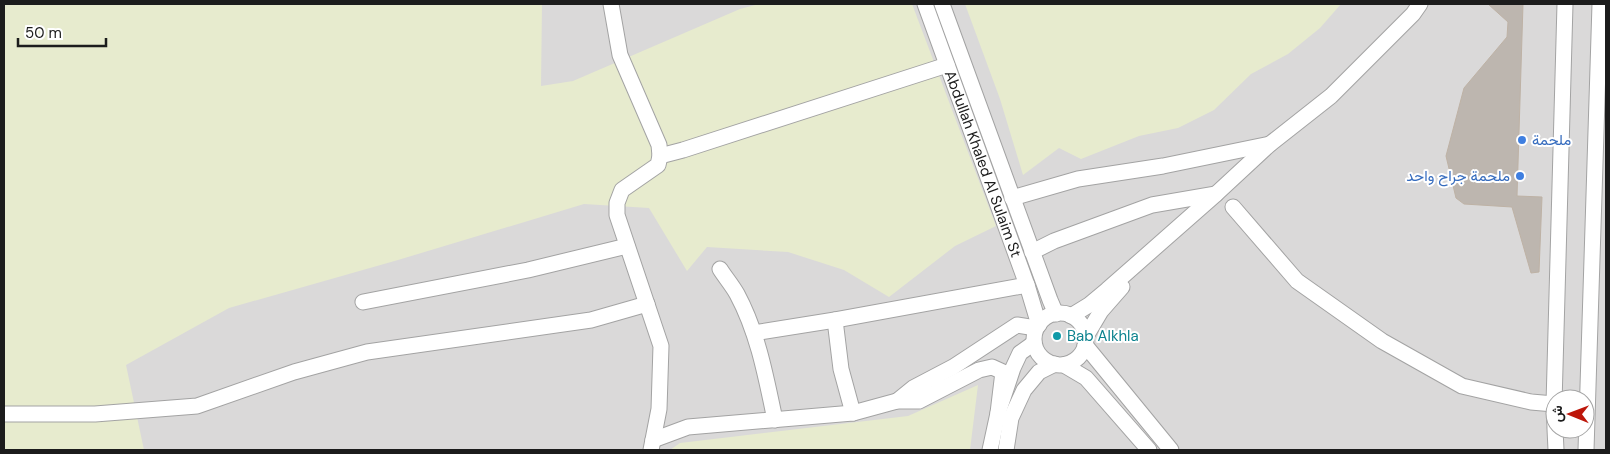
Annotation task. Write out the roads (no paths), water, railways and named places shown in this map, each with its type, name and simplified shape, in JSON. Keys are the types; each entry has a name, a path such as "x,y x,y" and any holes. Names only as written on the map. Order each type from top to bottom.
{"street":[{"path":"611,4 620,55 659,145 660,156 658,165 622,190 617,203 617,215 661,346 659,409 652,445"},
{"name":"Abdullah Khaled Al Sulaim St","path":"925,4 1027,285 1037,332"},
{"name":"Abdullah Khaled Al Sulaim St","path":"942,4 1050,300 1064,315"},
{"path":"998,413 1020,354 1037,332 1043,319 1064,315 1089,305 1270,144 1331,96 1413,14 1420,4"},
{"path":"1554,389 1565,4"},
{"path":"1586,450 1600,4"},
{"path":"660,156 947,64"},
{"path":"1012,198 1078,179 1163,166 1270,144"},
{"path":"1032,252 1054,240 1152,205 1216,194"},
{"path":"1233,207 1297,281 1382,340 1462,386 1531,402 1545,403"},
{"path":"363,302 528,270 628,246"},
{"path":"1006,450 1012,418 1024,390 1039,372 1077,358 1101,311 1155,248"},
{"path":"720,269 737,294 754,333 775,420"},
{"path":"754,333 1027,285"},
{"path":"4,414 95,414 197,406 294,372 367,352 591,320 647,304"},
{"path":"1064,315 1081,325 1085,341 1171,450"},
{"path":"835,320 841,369 853,413"},
{"path":"897,401 913,388 953,367 1016,324 1037,332"},
{"path":"1037,332 1038,353 1041,357 1060,364 1086,378 1149,450"},
{"path":"652,445 688,427 853,413 897,401 919,401 979,370 992,367 1003,372 998,413 990,450"}],"place":[{"name":"ملحمة","path":"1522,140"},
{"name":"ملحمة جراح واحد","path":"1520,176"},
{"name":"Bab Alkhla","path":"1057,336"}]}
